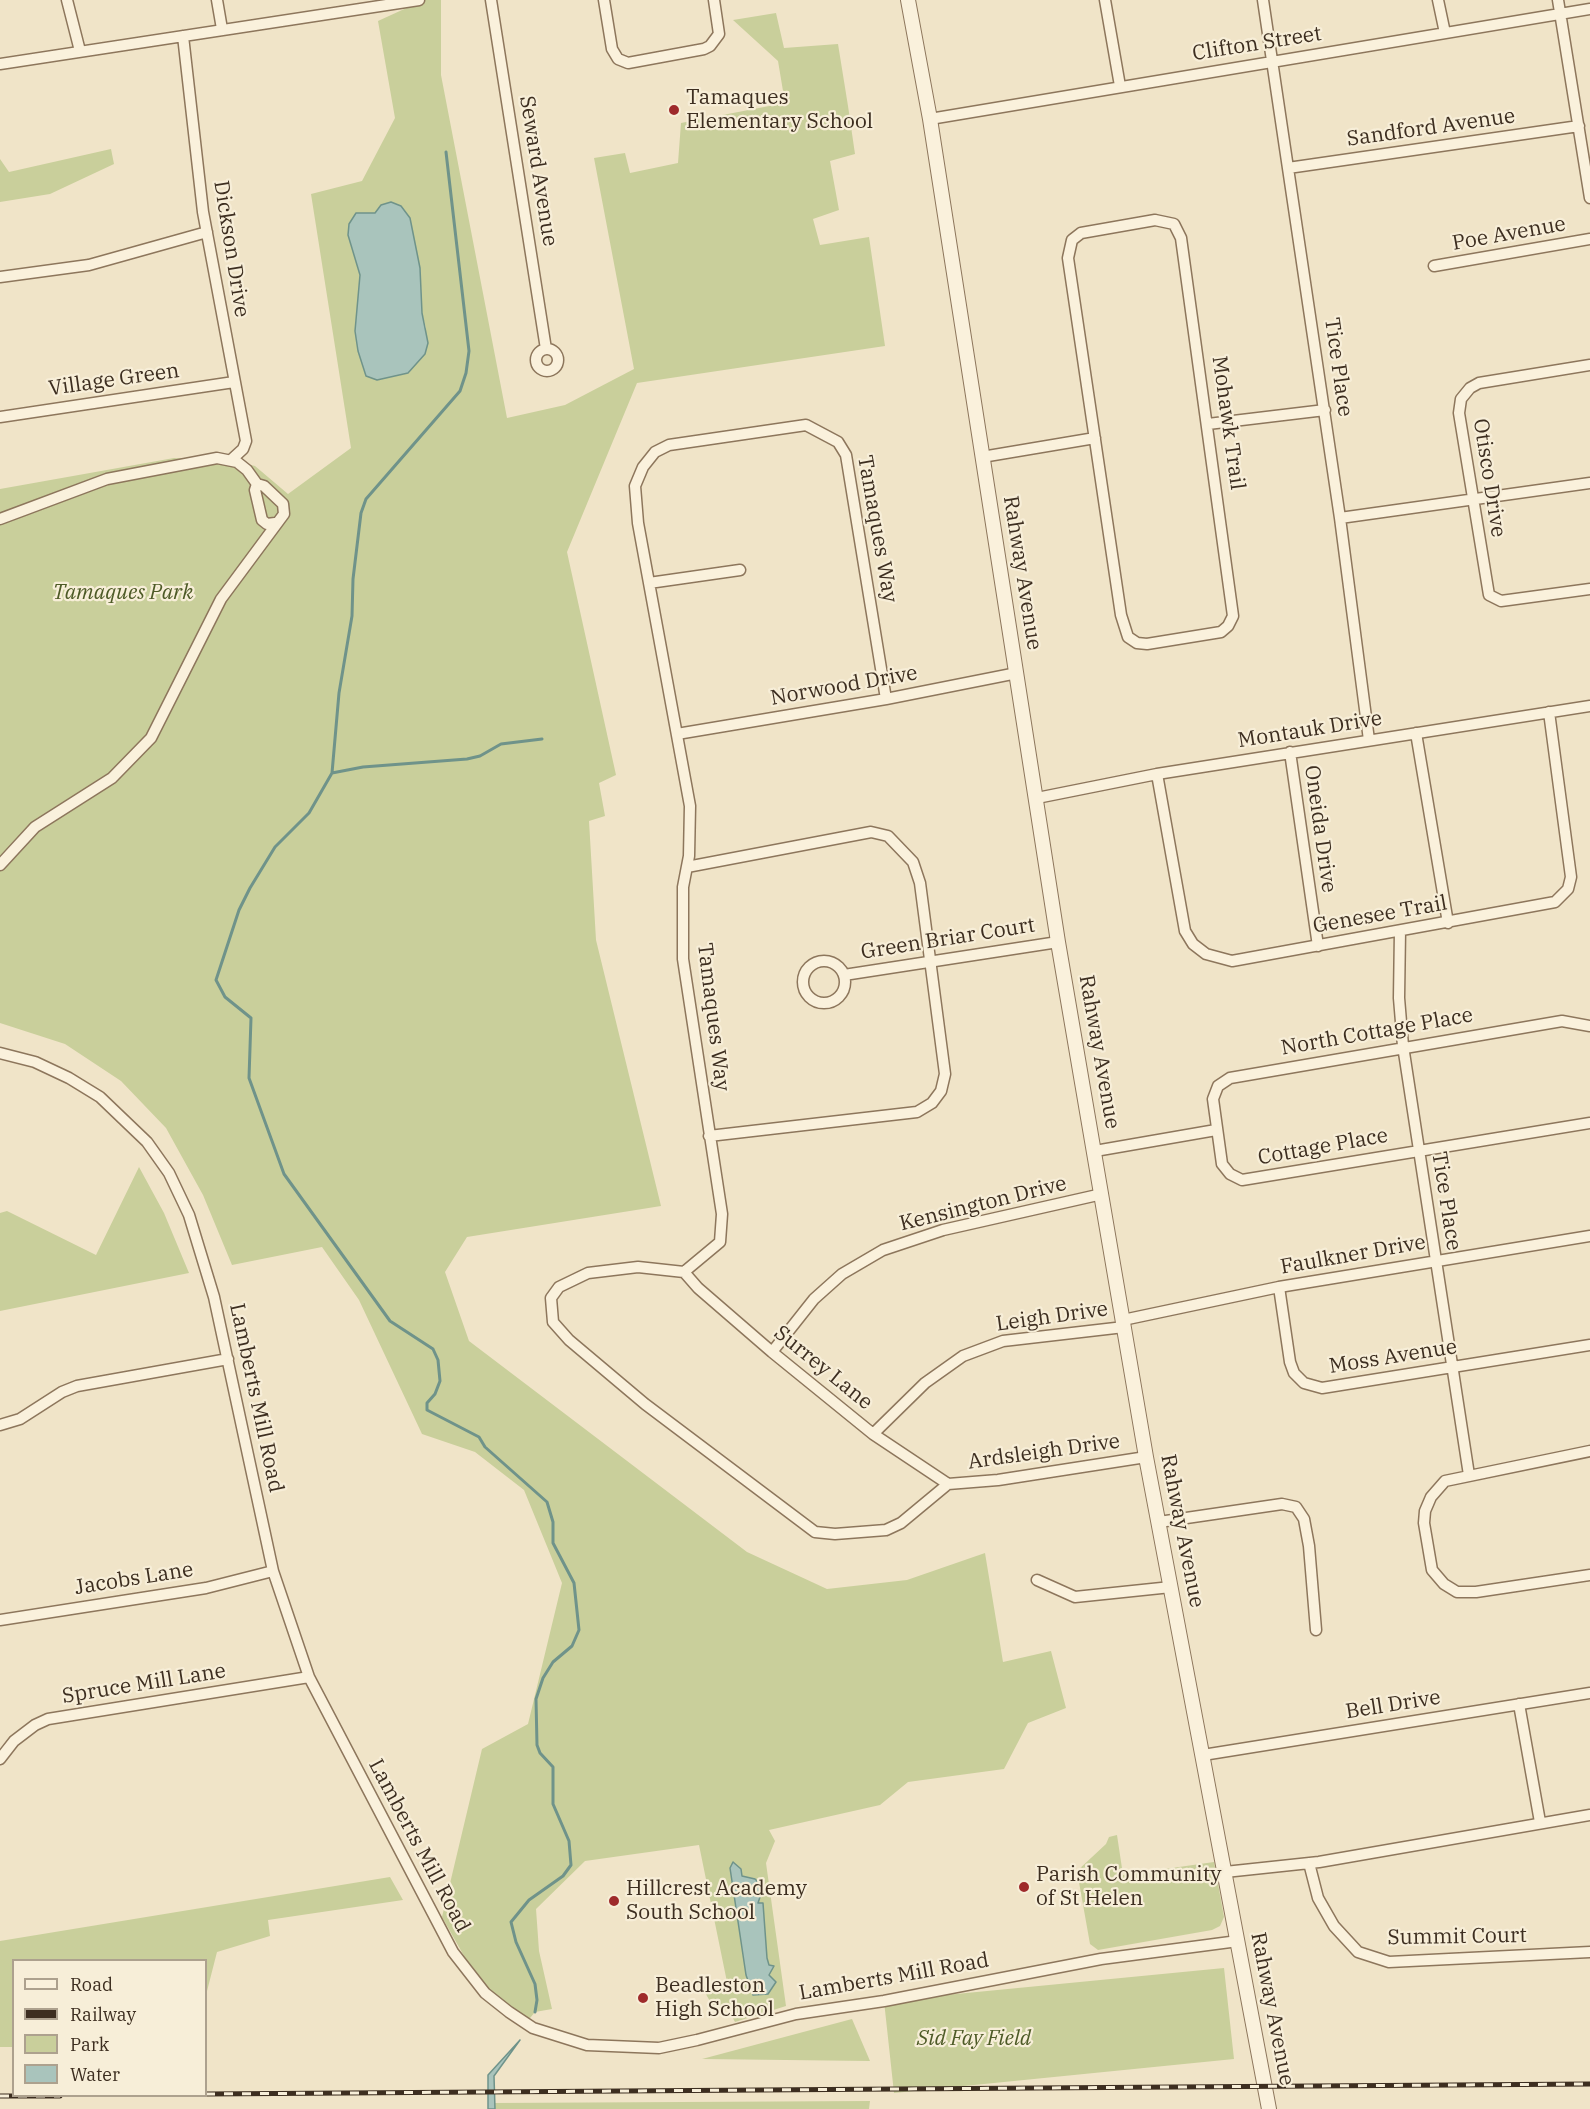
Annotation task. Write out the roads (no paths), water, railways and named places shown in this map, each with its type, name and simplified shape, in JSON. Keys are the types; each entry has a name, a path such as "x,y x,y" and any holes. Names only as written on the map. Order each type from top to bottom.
{"street":[{"path":"67,0 80,51"},
{"path":"217,0 222,29"},
{"path":"0,64 183,36 365,3 419,0"},
{"name":"Seward Avenue","path":"491,0 546,349"},
{"path":"604,0 612,50 624,63 704,49 719,34 714,0"},
{"name":"Rahway Avenue","path":"908,0 930,118 1058,942 1146,1457 1269,2109"},
{"path":"1105,0 1120,86"},
{"name":"Tice Place","path":"1263,0 1340,518 1369,740"},
{"path":"1438,0 1446,33"},
{"path":"1558,0 1590,198"},
{"name":"Clifton Street","path":"930,118 1590,9"},
{"name":"Dickson Drive","path":"183,36 207,232 246,441 243,449 231,460"},
{"name":"Sandford Avenue","path":"1288,168 1578,126"},
{"name":"Mohawk Trail","path":"1155,220 1174,224 1181,237 1233,616 1228,627 1221,632 1147,644 1137,643 1124,631 1095,438 1068,258 1072,240 1081,233 1155,220"},
{"path":"0,277 89,265 207,232"},
{"name":"Poe Avenue","path":"1434,266 1590,239"},
{"name":"Otisco Drive","path":"1590,365 1479,382 1470,388 1461,399 1459,413 1487,590 1495,600 1513,600 1590,589"},
{"name":"Village Green","path":"0,417 234,382"},
{"path":"1208,423 1324,410"},
{"name":"Tamaques Way","path":"684,1272 720,1242 722,1214 683,959 683,887 687,867 690,806 638,523 635,486 643,467 655,452 669,445 787,426 806,425 838,442 846,455 886,699"},
{"path":"982,457 1095,438"},
{"path":"0,519 107,479 217,458 231,460 247,470 256,484 255,490 262,520 267,524 275,523"},
{"path":"1340,518 1590,483"},
{"path":"0,865 35,827 112,778 151,738 221,599 275,523 284,514 284,506 264,486 256,484"},
{"path":"649,583 740,570"},
{"name":"Norwood Drive","path":"677,734 886,699 1017,673"},
{"name":"Montauk Drive","path":"1037,798 1157,774 1590,706"},
{"name":"Genesee Trail","path":"1157,774 1185,931 1193,944 1206,954 1232,961 1555,902 1568,889 1570,860 1549,712"},
{"path":"1416,733 1449,922"},
{"name":"Oneida Drive","path":"1290,752 1318,946"},
{"path":"687,867 871,832 888,836 913,861 917,872 945,1074 941,1091 932,1103 917,1112 709,1136"},
{"name":"Tice Place","path":"1400,931 1399,998 1403,1046 1469,1475"},
{"name":"Green Briar Court","path":"844,975 1058,942"},
{"path":"818,962 831,962 844,975 842,993 832,1002 819,1003 804,990 804,975 807,969 818,962"},
{"name":"North Cottage Place","path":"1216,1130 1214,1092 1223,1080 1403,1046 1562,1021 1590,1026"},
{"name":"Lamberts Mill Road","path":"0,1053 35,1062 69,1078 100,1097 147,1142 169,1173 189,1215 214,1297 273,1571 309,1677 453,1952 485,1993 496,2002 534,2028 556,2037 596,2046 659,2048 796,2014 884,2001 1101,1959 1238,1941"},
{"name":"Cottage Place","path":"1216,1130 1222,1164 1230,1174 1242,1179 1590,1123"},
{"path":"1095,1151 1216,1130"},
{"name":"Kensington Drive","path":"772,1352 814,1299 828,1286 842,1274 883,1250 943,1230 1102,1194"},
{"name":"Faulkner Drive","path":"1124,1324 1279,1287 1590,1236"},
{"path":"684,1272 638,1267 588,1274 559,1287 551,1298 553,1322 569,1340 645,1404 815,1532 835,1534 886,1530 900,1523 948,1484"},
{"name":"Surrey Lane","path":"684,1272 698,1288 772,1352 873,1434 948,1484"},
{"name":"Moss Avenue","path":"1279,1287 1290,1362 1294,1373 1304,1383 1332,1388 1590,1345"},
{"name":"Leigh Drive","path":"873,1434 926,1383 963,1356 1003,1341 1124,1324"},
{"path":"0,1425 20,1419 62,1392 77,1386 228,1359"},
{"path":"1590,1451 1445,1481 1431,1497 1425,1511 1432,1570 1444,1584 1457,1592 1476,1592 1590,1575"},
{"name":"Ardsleigh Drive","path":"948,1484 998,1480 1146,1457"},
{"path":"1159,1522 1282,1504 1296,1507 1304,1519 1309,1546 1316,1630"},
{"name":"Jacobs Lane","path":"0,1620 206,1588 273,1571"},
{"path":"1037,1580 1076,1597 1171,1587"},
{"name":"Spruce Mill Lane","path":"0,1759 14,1741 35,1725 48,1719 309,1677"},
{"name":"Bell Drive","path":"1203,1755 1590,1693"},
{"path":"1519,1704 1540,1822"},
{"path":"1225,1872 1310,1863 1590,1815"},
{"name":"Summit Court","path":"1310,1863 1318,1898 1334,1926 1358,1952 1389,1962 1590,1952"}],"water":[{"path":"391,202 401,206 410,218 420,268 422,313 428,343 425,354 408,373 377,380 366,376 358,351 355,331 360,275 348,235 349,224 356,213 375,213 381,205"},
{"path":"733,1862 741,1869 742,1876 755,1879 759,1883 762,1891 758,1903 763,1903 767,1958 769,1965 774,1966 769,1975 776,1982 768,1994 753,1995 746,1975 730,1868"},
{"path":"520,2040 494,2076 495,2109 488,2109 488,2075"}],"waterway":[{"path":"446,152 469,351 466,373 460,391 366,499 361,513 353,579 352,616 339,693 332,773 309,813 275,847 250,888 239,910 216,980 225,997 251,1018 249,1078 284,1174 390,1321 433,1349 438,1360 440,1381 435,1394 427,1403 427,1410 479,1437 485,1447 547,1502 553,1522 553,1543 574,1583 579,1630 572,1646 553,1662 543,1678 536,1699 537,1745 540,1753 553,1767 553,1804 569,1841 571,1865 563,1876 529,1900 511,1922 516,1942 535,1984 537,2000 535,2012"},
{"path":"332,773 363,767 467,759 480,756 501,744 542,739"}],"railway":[{"path":"207,2094 1590,2084"},
{"path":"0,2096 12,2096"}],"place":[{"name":"Tamaques Elementary School","path":"674,110"},
{"name":"Parish Community of St Helen","path":"1024,1887"},
{"name":"Hillcrest Academy South School","path":"614,1901"},
{"name":"Beadleston High School","path":"643,1998"}],"park label":[{"name":"Tamaques Park","path":"123,593"},
{"name":"Sid Fay Field","path":"974,2039"}]}
